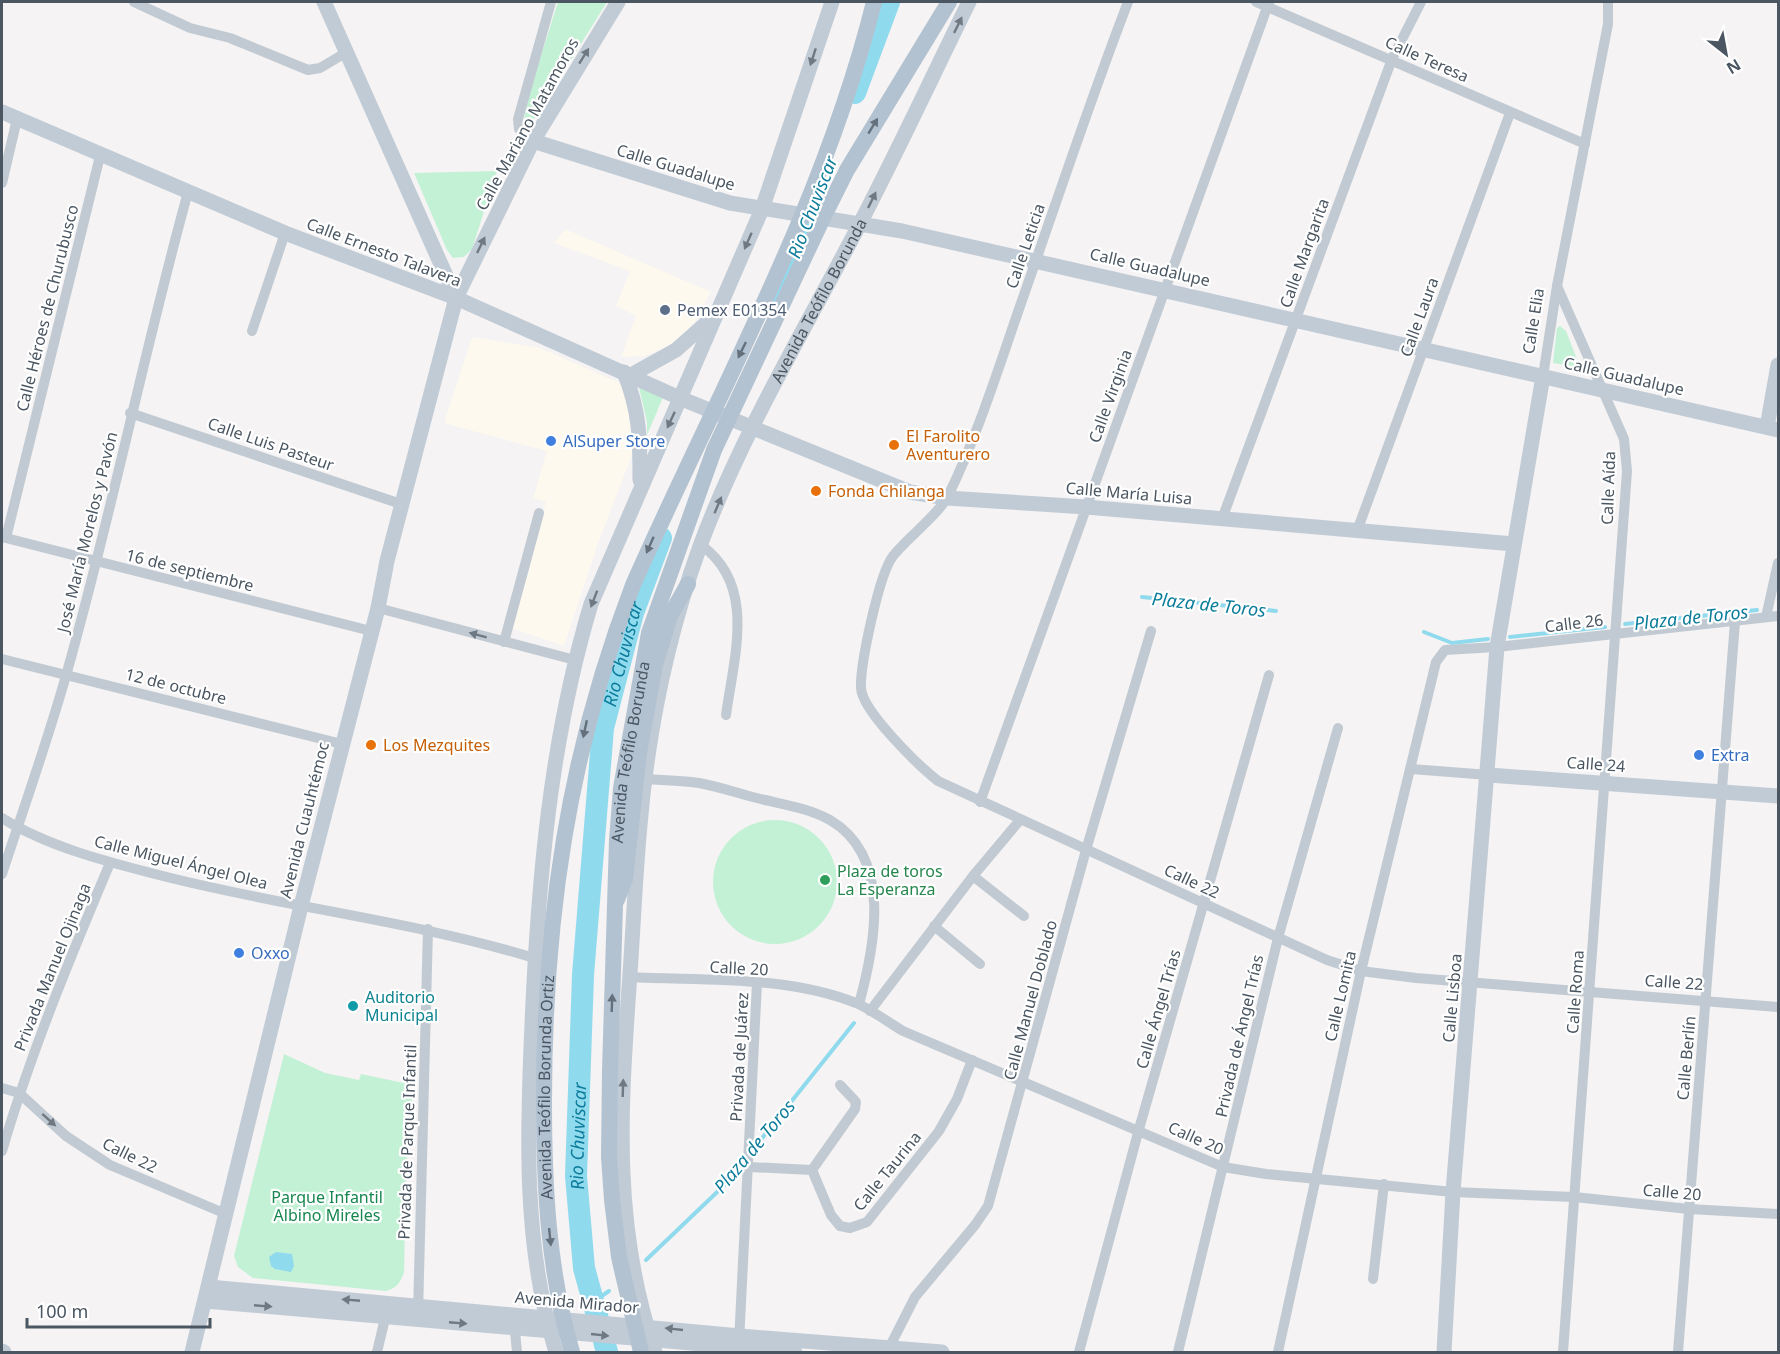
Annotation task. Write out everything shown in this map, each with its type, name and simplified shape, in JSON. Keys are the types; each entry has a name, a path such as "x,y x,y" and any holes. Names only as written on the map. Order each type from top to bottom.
{"main road":[{"path":"324,2 456,298"},
{"name":"Calle Mariano Matamoros","path":"456,298 533,141 618,2"},
{"path":"556,1353 548,1325 539,1275 527,1151 534,958 550,782 575,660 591,604 762,209 832,2"},
{"name":"Avenida Teófilo Borunda Ortiz","path":"572,1353 558,1299 544,1186 544,1075 551,927 560,848 586,726 612,638 665,512 776,280 803,217 847,99 874,2"},
{"name":"Avenida Teófilo Borunda","path":"648,1343 619,1257 610,1167 616,840 621,788 638,681 652,622 714,450 832,201 871,129 950,2"},
{"name":"Avenida Teófilo Borunda","path":"648,1343 628,1242 621,1172 623,1066 644,779 661,683 701,545 752,428 861,222 969,2"},
{"name":"Calle Ernesto Talavera","path":"2,112 100,156 285,233 456,298 752,428"},
{"name":"Calle Guadalupe","path":"533,141 683,190 762,209 861,222 1036,260 1773,429"},
{"name":"Avenida Cuauhtémoc","path":"192,1353 301,906 378,608 401,504 456,298"},
{"path":"640,487 640,434 636,402 628,374 676,350 716,313"},
{"path":"1773,429 1779,365"},
{"name":"Calle Elia","path":"1497,647 1543,376"},
{"name":"Calle María Luisa","path":"752,428 878,481 910,492 947,498 1086,507 1514,544"},
{"path":"616,904 625,879 649,693 666,625 688,584"},
{"name":"Calle Lisboa","path":"1444,1353 1453,1192 1489,775 1497,647"},
{"name":"Calle 24","path":"1489,775 1779,796"},
{"name":"Avenida Mirador","path":"207,1294 623,1330 648,1343 739,1342 795,1353"},
{"name":"Avenida Mirador","path":"771,1347 942,1353"}],"street":[{"path":"134,2 190,28 230,38 308,70 320,68 346,52"},
{"name":"Calle Guadalupe","path":"533,141 519,129 518,118 551,2"},
{"name":"Calle Leticia","path":"947,498 992,385 1128,2"},
{"name":"Calle Teresa","path":"1256,2 1268,4 1510,113 1585,144"},
{"name":"Calle Margarita","path":"1222,519 1392,59 1421,2"},
{"name":"Calle Elia","path":"1543,376 1557,286 1608,24 1608,2"},
{"name":"Calle Virginia","path":"980,802 1268,4"},
{"name":"Calle Laura","path":"1357,531 1510,113"},
{"path":"2,183 17,119"},
{"name":"Calle Héroes de Churubusco","path":"4,538 100,156"},
{"name":"José María Morelos y Pavón","path":"2,874 67,674 97,562 130,413 188,192"},
{"path":"252,331 285,233"},
{"name":"Calle Aída","path":"1557,286 1624,439 1627,471 1614,633"},
{"name":"Calle Luis Pasteur","path":"130,413 401,504"},
{"name":"Calle 22","path":"947,498 890,559 883,576 864,660 861,691 867,705 917,765 938,781 1278,938 1327,960 1361,971 1779,1007"},
{"path":"504,642 539,513"},
{"name":"16 de septiembre","path":"4,538 371,631"},
{"path":"701,545 718,557 731,578 736,601 737,625 726,715"},
{"path":"1766,617 1779,563"},
{"path":"378,608 575,660"},
{"name":"Calle 26","path":"1445,650 1497,647 1779,616"},
{"name":"Calle Berlín","path":"1678,1353 1735,622"},
{"name":"Calle Manuel Doblado","path":"888,1351 915,1297 988,1206 1086,850 1151,631"},
{"name":"Calle Roma","path":"1563,1353 1606,783 1614,633"},
{"name":"Calle Lomita","path":"1278,1353 1314,1178 1361,971 1436,662 1445,650"},
{"name":"12 de octubre","path":"2,659 342,744"},
{"name":"Calle Ángel Trías","path":"1079,1353 1139,1129 1269,675"},
{"name":"Privada de Ángel Trías","path":"1178,1353 1278,938 1338,728"},
{"name":"Calle 24","path":"1411,769 1489,775"},
{"path":"644,779 698,783 810,811 832,821 855,842 866,857 872,882 873,904 870,964 859,1004"},
{"name":"Calle Miguel Ángel Olea","path":"2,818 17,828 110,863 212,889 428,929 534,958"},
{"path":"870,1011 973,876 1020,820"},
{"name":"Privada Manuel Ojinaga","path":"2,1151 19,1093 57,989 110,863"},
{"path":"973,876 1024,916"},
{"path":"934,926 980,964"},
{"name":"Privada de Parque Infantil","path":"418,1313 428,929"},
{"name":"Calle 20","path":"630,977 797,987 859,1004 903,1031 1139,1129 1223,1167 1453,1192 1574,1197 1689,1209 1779,1214"},
{"name":"Privada de Juárez","path":"739,1342 757,983"},
{"name":"Calle Taurina","path":"812,1170 831,1215 840,1226 850,1228 867,1222 944,1122 957,1099 972,1060"},
{"path":"749,1167 812,1170 855,1109 856,1102 840,1085"},
{"name":"Calle 22","path":"2,1088 19,1093 66,1136 110,1165 226,1214"},
{"path":"1373,1279 1384,1184"},
{"path":"377,1353 387,1310"},
{"path":"514,1322 517,1353"}],"shaded area":[{"path":"565,229 711,292 692,327 668,346 645,356 621,357 636,316 616,306 630,271 554,243"},
{"path":"472,337 540,348 622,384 634,408 632,455 598,543 564,646 511,628 546,502 533,498 547,451 444,423"}],"green space":[{"path":"558,2 607,2 531,124 525,127 523,124 530,90"},
{"path":"497,171 472,249 464,257 453,258 447,250 414,173"},
{"path":"1560,326 1566,331 1580,367 1553,363 1557,328"},
{"path":"639,387 664,395 647,435 647,422"},
{"name":"Plaza de toros La Esperanza","path":"775,820 799,824 819,838 833,858 837,882 833,906 819,926 799,940 775,944 751,940 731,926 717,906 713,882 717,858 731,838 751,824"},
{"name":"Parque Infantil Albino Mireles","path":"284,1054 325,1073 359,1080 361,1074 413,1085 406,1168 404,1272 398,1284 390,1290 253,1278 238,1267 234,1256"}],"water":[{"path":"276,1252 292,1254 294,1266 291,1272 271,1266 269,1257"}],"waterway":[{"name":"Rio Chuviscar","path":"855,93 889,2"},
{"name":"Rio Chuviscar","path":"771,305 794,256 810,214"},
{"name":"Rio Chuviscar","path":"607,1352 584,1268 576,1176 583,975 603,728 633,613 661,538"},
{"name":"Plaza de Toros","path":"1142,597 1276,611"},
{"name":"Plaza de Toros","path":"1625,624 1757,610"},
{"name":"Plaza de Toros","path":"1510,637 1605,627"},
{"name":"Plaza de Toros","path":"1424,632 1452,643 1488,639"},
{"name":"Plaza de Toros","path":"751,1152 854,1023"},
{"name":"Plaza de Toros","path":"646,1260 735,1175 745,1160"},
{"name":"Plaza de Toros","path":"593,1302 609,1291"}],"place":[{"name":"Pemex E01354","path":"665,310"},
{"name":"AlSuper Store","path":"551,441"},
{"name":"El Farolito Aventurero","path":"894,445"},
{"name":"Fonda Chilanga","path":"816,491"},
{"name":"Los Mezquites","path":"371,745"},
{"name":"Extra","path":"1699,755"},
{"name":"Plaza de toros La Esperanza","path":"825,880"},
{"name":"Oxxo","path":"239,953"},
{"name":"Auditorio Municipal","path":"353,1006"}]}
